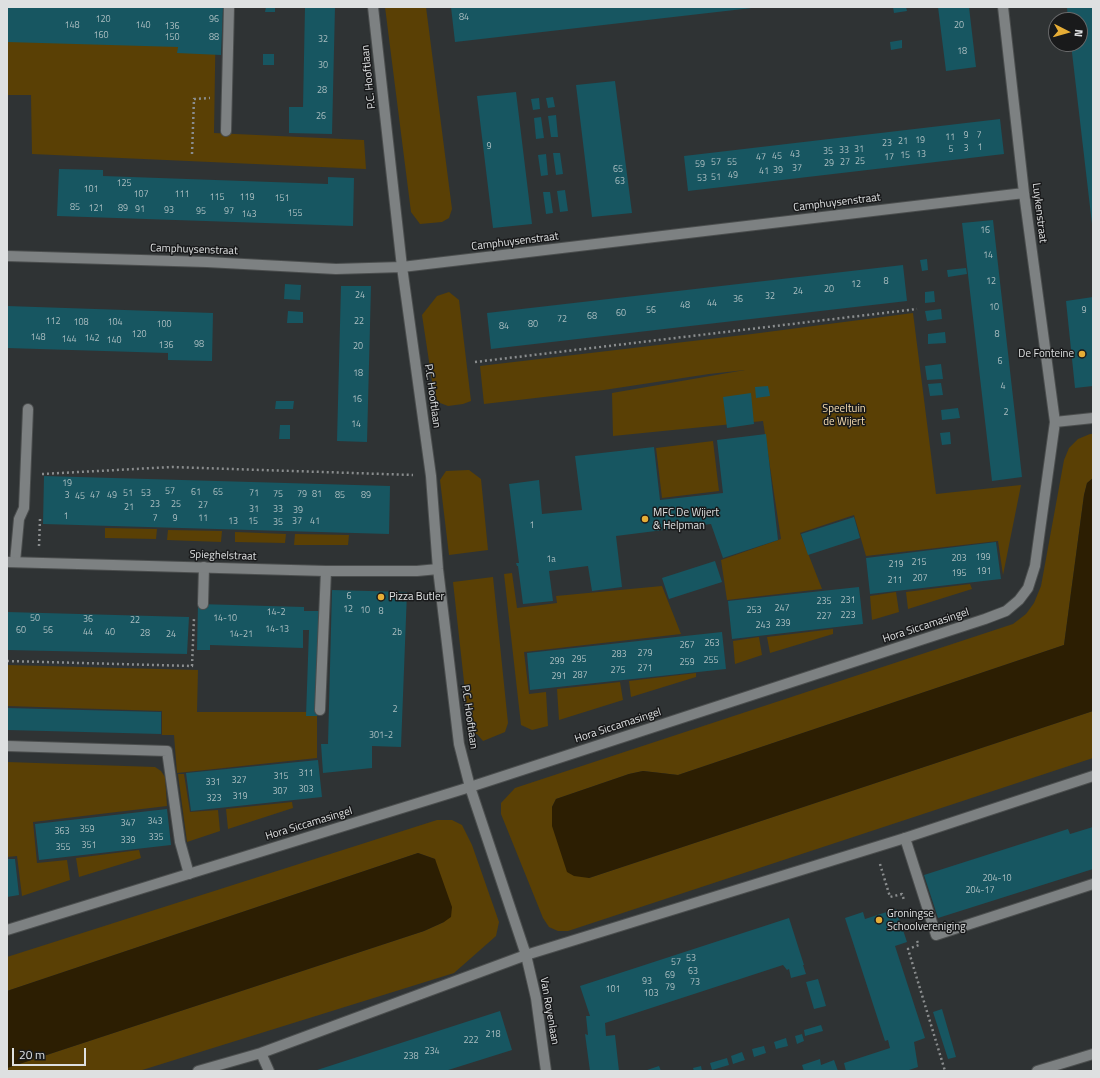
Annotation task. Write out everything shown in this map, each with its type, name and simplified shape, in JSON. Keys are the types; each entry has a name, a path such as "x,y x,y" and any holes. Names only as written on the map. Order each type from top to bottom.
{"street":[{"path":"226,132 229,7"},
{"name":"P.C. Hooftlaan","path":"373,7 402,268 431,476 438,569 459,744 470,787 526,955"},
{"name":"Luykenstraat","path":"1003,7 1024,193 1055,422"},
{"name":"Camphuysenstraat","path":"7,256 207,262 336,269 402,268 1024,193"},
{"path":"11,562 19,519 24,508 28,409"},
{"path":"1055,422 1093,418"},
{"name":"Hora Siccamasingel","path":"7,930 470,787 977,622 1006,611 1019,600 1028,588 1035,566 1055,422"},
{"name":"Spieghelstraat","path":"11,562 326,571 417,571 438,569"},
{"path":"203,604 204,567"},
{"path":"320,710 326,571"},
{"path":"7,746 167,751 180,842 189,874"},
{"path":"198,1071 261,1053 526,955 875,846 905,838 1093,776"},
{"path":"905,838 936,935 1093,884"},
{"name":"Van Royenlaan","path":"526,955 536,998 546,1071"},
{"path":"261,1053 269,1071"},
{"path":"1038,1071 1093,1054"}],"path":[{"path":"192,154 194,99 226,98"},
{"path":"475,362 917,309"},
{"path":"41,481 41,474 172,468 431,476"},
{"path":"39,562 40,518"},
{"path":"7,661 192,666 194,613"},
{"path":"875,846 890,897 902,894 904,901"},
{"path":"916,938 919,945 908,949 945,1071"}],"green space":[{"path":"216,7 214,133 364,140 366,169 32,154 31,95 7,95 7,39"},
{"path":"385,7 426,7 452,209 449,218 442,222 420,224 411,212"},
{"path":"449,292 459,300 471,401 463,404 448,406 435,401 422,315 437,296"},
{"name":"Speeltuin de Wijert","path":"913,313 936,494 1021,485 1003,575 998,541 866,556 854,515 800,533 822,589 727,600 721,560 781,539 763,421 613,436 612,393 745,370 604,390 484,404 480,366 752,334"},
{"path":"1093,434 1093,478 1087,483 1084,495 1064,645 678,775 643,771 629,774 556,799 552,807 589,878 1093,711 1093,758 568,931 558,931 549,927 543,918 501,814 501,803 515,788 1013,624 1026,614 1034,603 1041,586 1064,460 1069,448 1078,439"},
{"path":"713,441 719,491 662,498 656,448"},
{"path":"469,470 481,479 488,550 449,555 440,480 446,471"},
{"path":"105,528 157,529 156,539 105,538"},
{"path":"168,530 222,531 221,542 167,540"},
{"path":"235,532 286,534 285,543 235,542"},
{"path":"295,534 349,535 348,545 294,545"},
{"path":"512,573 517,608 557,603 556,596 662,586 681,634 524,652 529,694 546,692 548,726 532,730 521,725 504,574"},
{"path":"493,577 508,723 505,732 483,741 477,734 470,736 453,582"},
{"path":"970,584 972,589 908,609 906,592"},
{"path":"896,592 899,612 872,620 870,596"},
{"path":"833,629 833,634 770,653 767,637"},
{"path":"759,637 762,655 735,664 733,641"},
{"path":"7,665 198,670 197,712 317,712 317,758 177,773 174,735 162,735 162,711 7,706"},
{"path":"696,673 696,677 631,697 629,681"},
{"path":"620,682 623,700 559,720 557,689"},
{"path":"7,762 155,767 161,771 165,777 167,806 33,822 37,863 67,860 70,880 22,896 17,856 7,857"},
{"path":"178,774 184,774 190,812 218,810 220,831 187,842"},
{"path":"292,802 293,808 228,829 226,809"},
{"path":"437,820 452,820 462,825 472,845 499,922 496,936 454,973 139,1071 7,1071 7,1068 424,931 444,922 435,859 418,853 7,991 7,957"},
{"path":"139,850 141,858 79,877 76,858"}],"shaded area":[{"path":"1093,478 1093,711 589,878 574,876 567,872 552,826 552,807 556,799 629,774 643,771 678,775 1064,645 1084,495 1087,483"},
{"path":"418,853 435,859 452,907 451,917 444,922 424,931 7,1068 7,991"}],"building":[{"path":"7,7 223,7 221,55 177,53 178,47 7,42"},
{"path":"266,7 275,7 275,12 265,12"},
{"path":"305,7 335,7 332,134 289,133 289,107 303,107"},
{"path":"451,7 752,7 752,8 455,42"},
{"path":"893,7 906,7 907,11 894,13"},
{"path":"938,7 969,7 976,67 946,71"},
{"path":"1067,7 1093,7 1093,224 1072,52 1088,52 1088,12 1067,12"},
{"path":"902,40 902,48 891,50 890,42"},
{"path":"263,54 274,54 274,65 263,65"},
{"path":"615,81 632,213 592,217 576,85"},
{"path":"516,92 532,224 493,228 477,96"},
{"path":"553,97 555,107 548,108 546,98"},
{"path":"539,98 540,109 533,110 531,99"},
{"path":"556,115 558,137 551,137 548,116"},
{"path":"541,117 544,138 536,139 534,118"},
{"path":"1000,119 1004,154 688,191 684,156"},
{"path":"553,153 560,153 563,174 556,175"},
{"path":"546,154 548,175 541,176 538,155"},
{"path":"59,169 103,170 103,176 328,184 328,177 354,178 353,226 57,216"},
{"path":"565,190 568,211 560,212 557,191"},
{"path":"543,192 550,192 553,213 546,214"},
{"path":"993,220 1022,477 992,481 962,223"},
{"path":"927,259 928,270 922,271 920,260"},
{"path":"903,265 907,301 491,349 487,313"},
{"path":"966,268 967,274 948,277 947,270"},
{"path":"285,284 301,285 300,300 284,299"},
{"path":"341,286 371,286 367,442 337,441"},
{"path":"934,291 935,302 925,303 925,292"},
{"name":"De Fonteine","path":"1093,297 1093,386 1075,388 1066,301"},
{"path":"7,306 213,313 212,361 168,360 168,353 7,348"},
{"path":"941,309 942,319 927,321 925,311"},
{"path":"288,311 303,312 303,323 287,323"},
{"path":"945,332 946,343 928,344 928,334"},
{"path":"941,364 943,379 927,380 925,366"},
{"path":"941,383 943,395 930,396 928,384"},
{"path":"768,386 770,396 756,398 755,387"},
{"path":"751,393 754,424 727,428 723,397"},
{"path":"276,401 294,401 293,409 275,409"},
{"path":"958,408 960,418 942,420 941,410"},
{"path":"280,425 290,425 290,439 279,439"},
{"path":"950,432 951,444 942,445 940,433"},
{"name":"MFC De Wijert & Helpman","path":"766,434 778,540 723,558 711,524 616,536 622,587 592,591 588,566 549,571 553,601 523,604 518,566 516,563 519,563 509,484 539,480 542,514 582,510 575,456 654,447 660,500 723,493 717,440"},
{"path":"44,476 390,486 389,534 43,524"},
{"path":"854,517 860,538 808,555 801,534"},
{"path":"996,542 1001,579 870,594 866,558"},
{"path":"715,561 722,582 669,599 662,578"},
{"path":"859,587 863,624 732,639 728,601"},
{"path":"332,590 407,592 401,747 372,746 372,768 323,773 321,744 328,744"},
{"path":"198,604 304,607 304,611 320,611 317,716 306,716 309,630 303,630 303,648 210,645 210,650 197,650"},
{"path":"7,612 189,617 187,654 7,650"},
{"path":"722,632 726,669 530,690 527,653"},
{"path":"7,708 161,712 161,734 7,730"},
{"path":"318,760 322,797 191,811 186,773"},
{"path":"167,809 171,845 39,860 35,824"},
{"path":"1093,827 1093,869 938,918 924,875 1068,829 1070,834"},
{"path":"7,859 15,859 19,895 7,897"},
{"path":"896,909 907,942 895,946 925,1038 914,1042 918,1067 906,1071 846,1071 844,1063 890,1048 888,1040 885,1041 845,918 863,912 865,919"},
{"path":"789,918 806,974 791,978 789,969 787,970 783,965 605,1023 606,1036 615,1035 619,1071 590,1071 585,1034 588,1035 586,1016 590,1016 580,986"},
{"path":"818,979 826,1006 814,1009 806,982"},
{"path":"942,1009 956,1057 948,1059 933,1012"},
{"path":"500,1011 512,1050 445,1071 314,1071"},
{"path":"821,1025 823,1031 805,1036 804,1030"},
{"path":"802,1034 804,1041 797,1044 795,1036"},
{"path":"786,1038 788,1046 776,1049 774,1042"},
{"path":"764,1046 766,1053 754,1057 752,1049"},
{"path":"742,1052 745,1060 733,1064 731,1056"},
{"path":"727,1058 729,1065 712,1070 710,1063"},
{"path":"820,1059 821,1065 834,1060 838,1071 804,1071 802,1065"},
{"path":"659,1066 661,1071 644,1071"},
{"path":"701,1066 702,1071 694,1071 693,1068"}],"place":[{"name":"De Fonteine","path":"1082,354"},
{"name":"MFC De Wijert & Helpman","path":"645,519"},
{"name":"Pizza Butler","path":"381,597"},
{"name":"Groningse Schoolvereniging","path":"879,920"}]}
